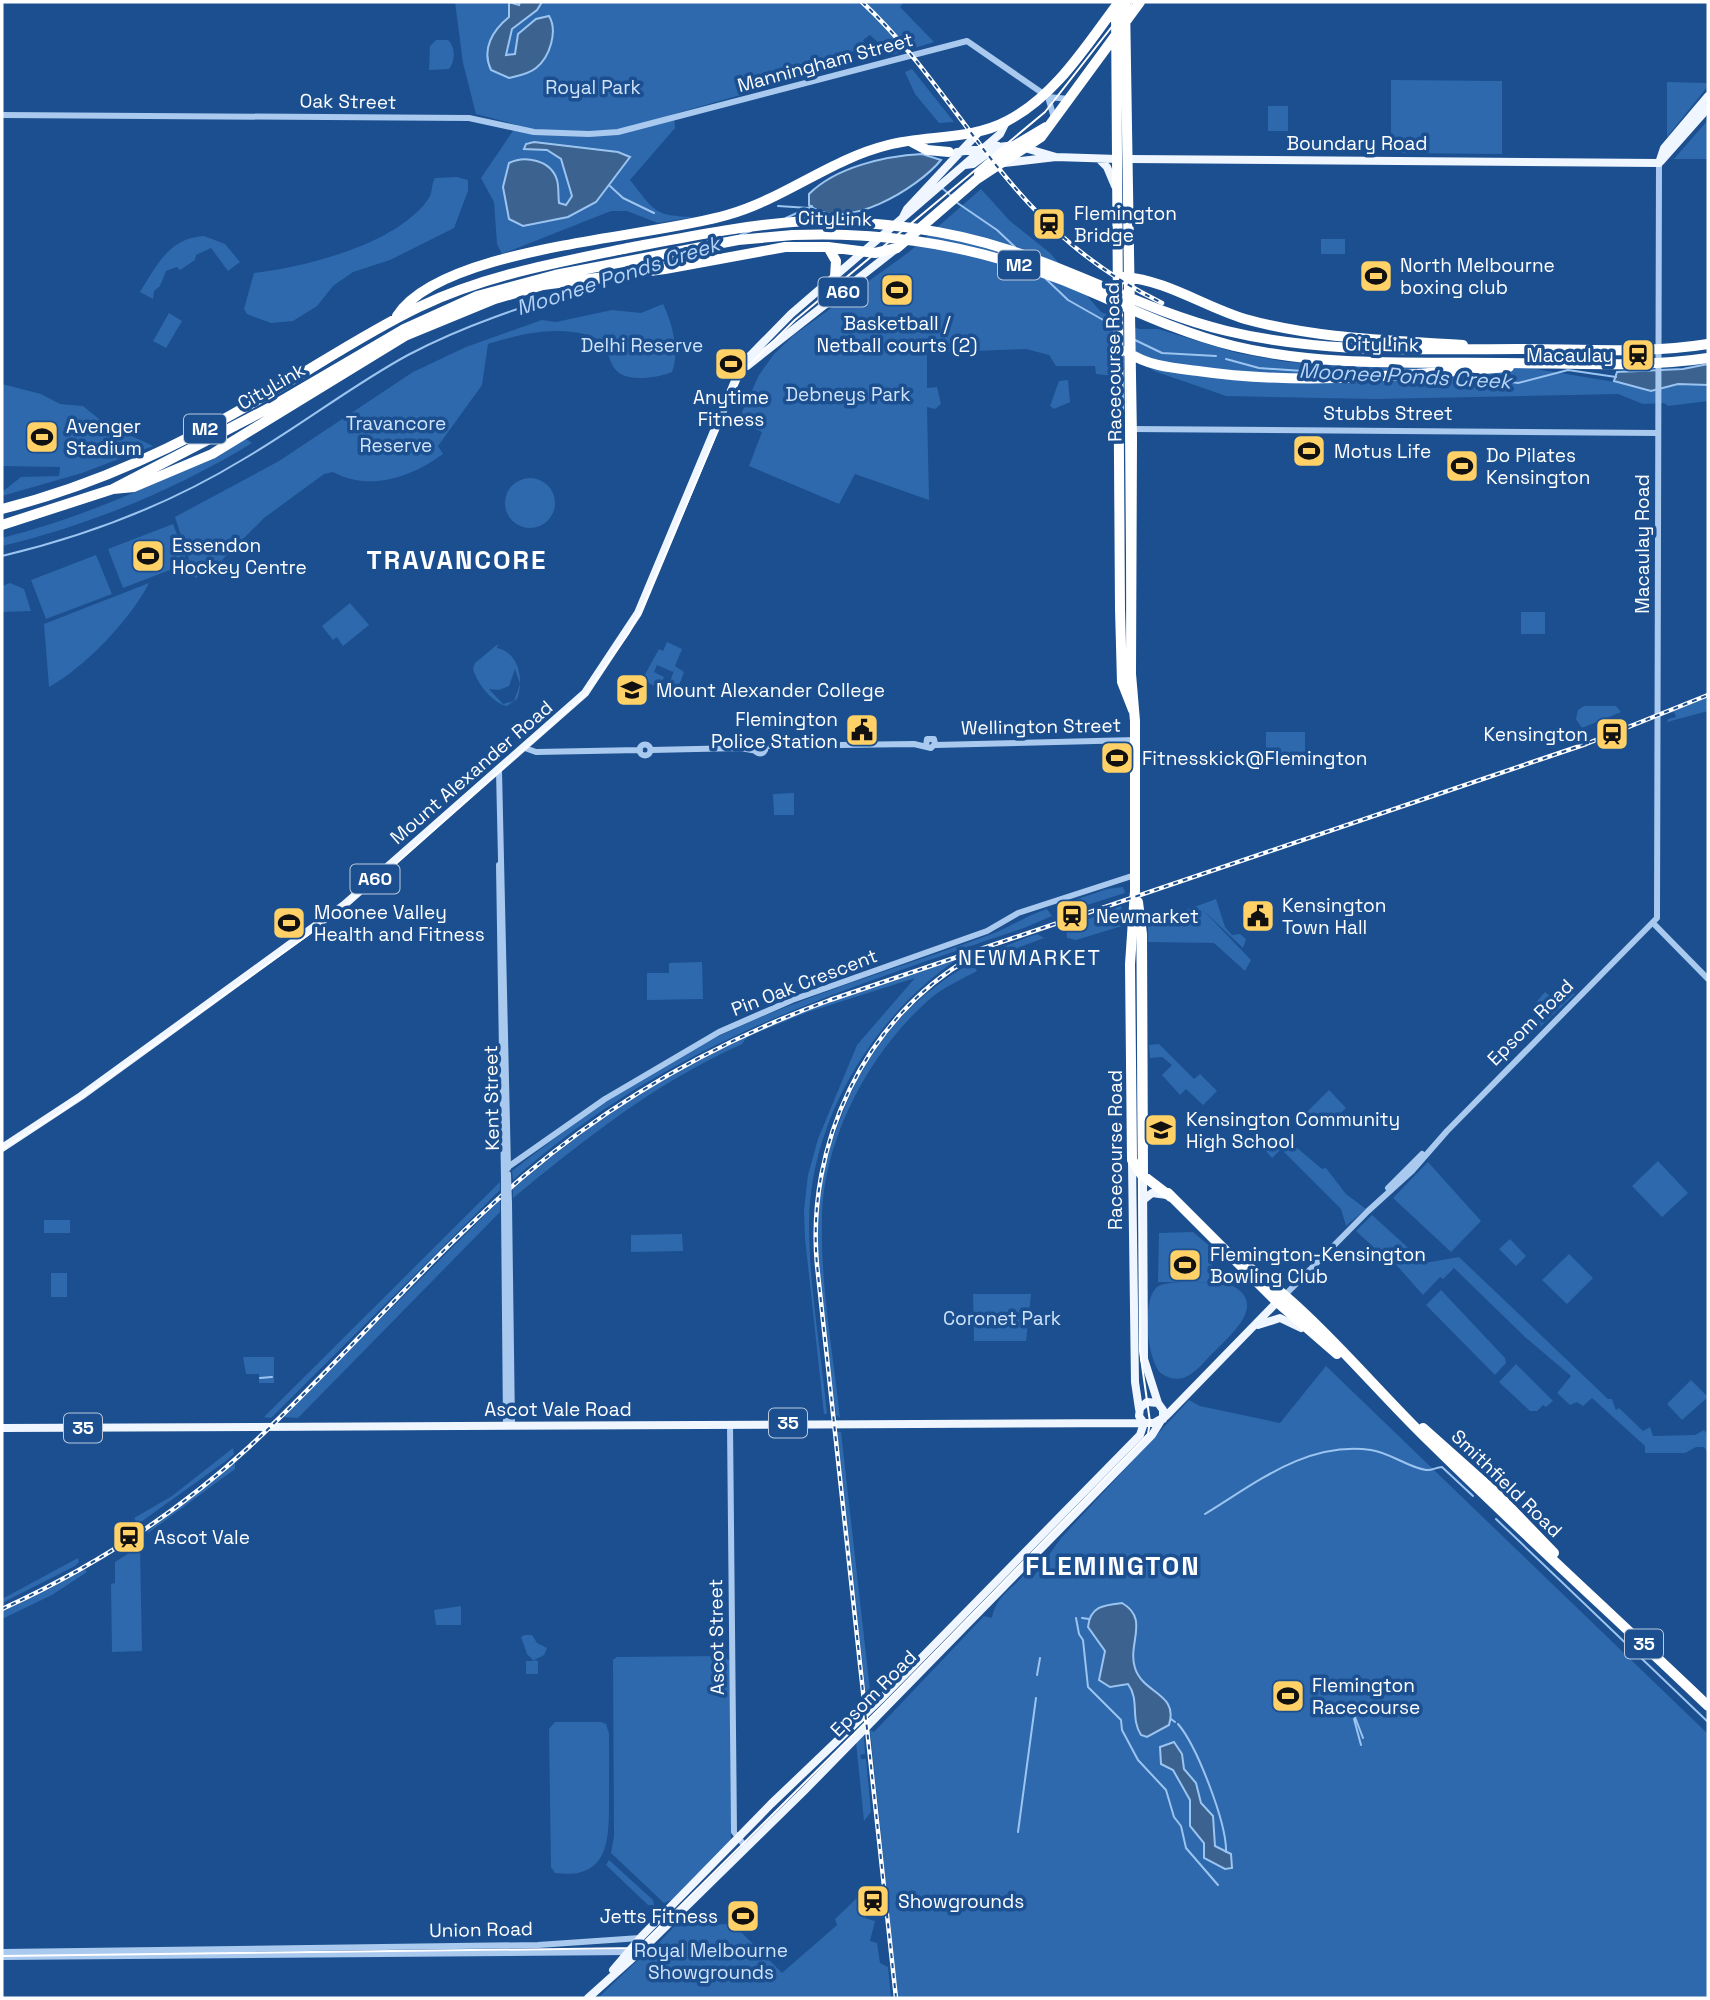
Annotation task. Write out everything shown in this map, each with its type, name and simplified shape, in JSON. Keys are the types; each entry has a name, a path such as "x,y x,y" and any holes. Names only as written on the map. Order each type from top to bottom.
{"highway":[{"name":"A60","path":"978,179 1029,147 1044,131 1140,2"},
{"name":"A60","path":"1006,122 1046,96 1119,3"},
{"name":"Racecourse Road","path":"1119,3 1126,21 1131,429 1125,527 1122,682 1135,721 1137,1066 1143,1171"},
{"name":"Racecourse Road","path":"1119,3 1116,36 1116,276 1118,427 1125,527"},
{"path":"395,319 416,298 487,264 525,253 729,215 775,196 859,154 909,141 983,130 1006,122"},
{"name":"A60","path":"978,179 983,167 1044,131"},
{"path":"909,141 928,150 953,152"},
{"name":"A60","path":"1002,164 1015,147"},
{"name":"Boundary Road","path":"1117,159 1129,159"},
{"name":"Mount Alexander Road","path":"897,248 978,179"},
{"name":"CityLink","path":"2,509 106,477 149,459 232,415 395,319 448,294 501,275 685,237 805,221 908,227 1010,250 1168,313 1226,331 1348,348 1625,350 1708,344"},
{"name":"CityLink","path":"2,525 113,489 194,449 390,336 451,306 520,282 686,250 793,234 866,235 907,239 1008,261 1179,329 1260,352 1346,361 1631,363 1708,358"},
{"path":"113,489 134,487 212,454 405,336 495,299 563,283 665,269 785,247 828,247 878,253 897,248"},
{"path":"828,247 836,261 835,277"},
{"path":"1129,253 1135,268 1149,281"},
{"path":"1116,276 1149,281 1244,318 1308,333 1381,341 1516,349"},
{"path":"1117,340 1146,363 1247,377 1316,379 1559,363"},
{"path":"1130,377 1133,368 1146,363"},
{"name":"Stubbs Street","path":"1118,427 1131,429"},
{"name":"Racecourse Road","path":"1132,1160 1137,1066"},
{"name":"Smithfield Road","path":"1132,1160 1280,1299 1324,1334 1405,1415 1432,1435 1708,1706"},
{"name":"Smithfield Road","path":"1280,1299 1313,1335 1349,1360"},
{"path":"1324,1334 1328,1347"},
{"name":"Smithfield Road","path":"1491,1495 1496,1505 1580,1582"}],"main road":[{"path":"1659,163 1664,148 1708,96"},
{"path":"1659,163 1708,107"},
{"name":"A60","path":"965,165 1000,134 1006,122"},
{"path":"902,220 953,152 983,130"},
{"path":"1044,131 1052,155"},
{"name":"Boundary Road","path":"953,152 999,145 1029,147 1052,155 1117,159"},
{"path":"965,165 973,164 999,145"},
{"name":"Boundary Road","path":"1002,164 1052,155"},
{"path":"1098,159 1108,169 1117,192"},
{"name":"Boundary Road","path":"1129,159 1659,163"},
{"name":"Mount Alexander Road","path":"2,1148 70,1104 307,934 496,774 592,686 633,624 731,388 745,361 791,314 861,251 929,198 965,165"},
{"name":"Mount Alexander Road","path":"731,388 757,356 880,264 897,248"},
{"path":"791,314 798,324"},
{"name":"Racecourse Road","path":"1132,1160 1135,1382 1139,1410"},
{"name":"Racecourse Road","path":"1143,1171 1145,1366 1158,1403"},
{"path":"1143,1200 1152,1193 1170,1197"},
{"path":"1133,1288 1143,1288"},
{"name":"Epsom Road","path":"588,1998 646,1946 1039,1553 1152,1435 1162,1419 1280,1299"},
{"path":"1252,1328 1279,1318 1313,1335"},
{"name":"35","path":"1139,1410 1147,1402 1170,1404 1183,1397"},
{"path":"1158,1403 1163,1410 1162,1419"},
{"path":"1139,1410 1144,1423"},
{"name":"Ascot Vale Road","path":"1114,1423 1132,1418 1139,1410"},
{"name":"35","path":"1144,1423 1162,1419"},
{"name":"Ascot Vale Road","path":"2,1428 1144,1423"},
{"name":"Epsom Road","path":"601,1985 641,1937 737,1839 1028,1552 1133,1442 1144,1423"},
{"path":"628,1952 646,1946"}],"street":[{"name":"Manningham Street","path":"690,114 967,41 1046,96"},
{"path":"1054,118 1046,96 1069,99"},
{"name":"Oak Street","path":"2,115 469,118 534,132 589,134 618,132 690,114"},
{"name":"Macaulay Road","path":"1653,923 1657,918 1659,163"},
{"name":"Stubbs Street","path":"1131,429 1658,433"},
{"name":"Wellington Street","path":"525,748 536,752 640,750 645,755 650,750 1135,740"},
{"name":"Kent Street","path":"496,774 499,794 507,1173"},
{"name":"Kent Street","path":"496,774 502,800 509,1425"},
{"name":"Pin Oak Crescent","path":"507,1173 572,1121 641,1076 755,1015 996,927 1018,913 1135,874"},
{"path":"1653,923 1708,979"},
{"name":"Epsom Road","path":"1280,1299 1412,1171 1432,1146 1653,923"},
{"name":"Ascot Street","path":"730,1424 734,1832 737,1839"},
{"path":"737,1839 745,1846"},
{"name":"Union Road","path":"538,1949 641,1937"},
{"name":"Union Road","path":"2,1955 491,1949 628,1952"}],"green space":[{"name":"Royal Park","path":"455,2 904,2 900,7 934,42 892,55 870,35 863,40 866,46 804,72 803,77 674,114 675,128 630,180 656,210 670,215 694,217 658,223 627,211 611,211 502,254 497,244 494,202 481,178 517,125 476,114 463,63"},
{"path":"436,40 448,40 452,46 453,59 449,69 429,70 430,46"},
{"path":"912,69 954,122 939,123 915,94 905,72"},
{"path":"1391,80 1502,81 1502,154 1391,153"},
{"path":"1667,82 1707,83 1708,86 1667,137"},
{"path":"1268,106 1288,106 1288,131 1268,131"},
{"path":"1708,120 1708,159 1674,159"},
{"path":"457,177 468,180 468,191 454,228 390,260 353,272 333,286 317,306 293,321 271,323 247,314 244,309 254,273 324,259 374,240 415,214 429,198 435,178"},
{"name":"Debneys Park","path":"981,189 1010,221 1050,253 1101,312 1139,329 1158,329 1237,353 1287,362 1393,368 1530,368 1621,383 1708,385 1708,401 1668,406 1664,403 1643,404 1618,394 1376,399 1226,396 1154,371 1113,344 1114,376 1096,374 1095,366 1056,366 1049,355 1026,349 927,353 927,388 937,387 941,404 935,409 927,407 929,500 855,474 839,504 749,466 762,432 738,421 759,375 774,354 794,335 909,252"},
{"path":"204,236 225,244 240,262 228,271 211,248 196,255 195,260 180,270 177,267 166,271 160,286 154,291 153,299 140,292 158,263 173,247 192,238"},
{"path":"1321,239 1345,239 1345,254 1321,254"},
{"name":"Travancore Reserve","path":"663,304 674,337 672,372 650,377 626,376 612,365 599,340 569,332 527,334 488,344 482,385 438,446 443,454 418,469 390,479 361,481 333,472 324,474 264,518 209,573 195,578 175,517 279,461 413,372 466,347 542,320 556,322 612,310 641,313"},
{"path":"169,313 182,321 166,348 153,341"},
{"path":"1068,380 1070,402 1054,409 1050,406 1059,381"},
{"path":"2,384 41,394 60,404 83,406 104,423 153,446 82,473 2,496 2,492 21,477 59,476 60,467 2,466"},
{"path":"246,439 252,443 162,491 67,528 2,546 2,538 66,519 127,496"},
{"path":"530,478 547,486 555,503 547,520 530,528 513,520 505,503 513,486"},
{"name":"Essendon Hockey Centre","path":"173,524 188,563 123,588 108,549"},
{"path":"96,555 112,594 46,619 31,580"},
{"path":"10,583 24,589 31,611 2,612 2,586"},
{"path":"149,583 119,627 77,668 49,687 44,624"},
{"path":"350,603 369,625 343,646 337,637 333,640 322,626"},
{"path":"1521,612 1545,612 1545,634 1521,634"},
{"path":"667,642 682,649 675,666 684,672 677,691 666,692 675,668 673,672 657,665 654,672 664,677 659,688 642,680 659,649 663,651"},
{"path":"498,644 497,648 511,656 518,669 520,684 517,699 507,706 502,704 491,697 475,675 475,663","holes":["515,669 520,684 514,701 503,704 489,689 499,690 509,686"]},
{"path":"1708,697 1708,711 1667,722 1668,719 1676,717 1674,712 1666,714"},
{"path":"1584,706 1616,706 1621,712 1582,728 1576,719 1578,710"},
{"path":"1266,732 1305,732 1305,757 1266,757"},
{"path":"794,793 794,815 774,815 773,794"},
{"path":"1123,887 1125,893 1071,910 1069,905 1064,907 1063,904 1107,889"},
{"path":"1216,899 1225,927 1232,935 1240,934 1246,939 1243,948 1202,909 1251,960 1245,971 1214,943 1148,942 1148,924"},
{"path":"1121,906 1122,913 1112,916 1122,926 1076,940 1067,938 1066,928"},
{"path":"1047,909 1052,916 1024,928 819,1000 692,1057 631,1092 572,1133 513,1180 512,1171 562,1133 639,1080 693,1049 754,1020 989,935"},
{"path":"1037,934 1044,938 1015,949 986,966 983,962 975,967 977,971 936,994 909,1019 871,1069 842,1126 831,1156 822,1216 825,1292 840,1418 836,1415 822,1312 816,1234 820,1187 827,1155 838,1125 870,1058 914,1004 970,964"},
{"path":"956,960 926,983 873,1041 834,1110 821,1146 812,1184 809,1223 813,1295 827,1414 824,1414 805,1238 804,1210 808,1175 818,1139 857,1045 915,978 808,1012 747,1037 742,1044 710,1059 650,1094 513,1198 513,1189 605,1117 704,1057 796,1014"},
{"path":"702,962 703,999 647,1000 647,973 669,973 669,963"},
{"path":"1568,991 1575,994 1539,1028 1536,1021 1543,1017 1538,1017 1530,1009 1545,992 1554,1000 1544,1011 1549,1015 1561,1004 1561,993 1566,996"},
{"path":"1159,1044 1194,1079 1200,1074 1217,1091 1203,1105 1186,1089 1180,1095 1162,1075 1172,1065 1162,1057 1150,1058 1149,1045"},
{"path":"1329,1090 1346,1108 1323,1130 1306,1113"},
{"path":"1283,1136 1322,1169 1326,1168 1346,1194 1366,1209 1346,1226 1341,1209 1281,1149 1272,1158 1265,1150"},
{"path":"1658,1161 1688,1193 1662,1217 1632,1186"},
{"path":"1428,1162 1481,1221 1451,1252 1393,1198"},
{"path":"500,1182 500,1190 271,1418 264,1417"},
{"path":"500,1200 500,1212 298,1418 282,1417"},
{"path":"1372,1215 1425,1263 1459,1257 1608,1399 1612,1399 1616,1410 1619,1408 1643,1431 1650,1427 1653,1436 1695,1435 1704,1430 1708,1435 1708,1453 1704,1447 1696,1447 1685,1453 1645,1453 1645,1446 1592,1398 1583,1406 1577,1402 1570,1405 1557,1393 1571,1376 1525,1337 1454,1268 1443,1279 1440,1277 1423,1295 1384,1251 1381,1254 1356,1231"},
{"path":"44,1220 70,1220 70,1233 44,1233"},
{"name":"Flemington-Kensington Bowling Club","path":"1193,1232 1212,1248 1212,1282 1158,1282 1159,1233"},
{"path":"682,1234 683,1251 631,1252 631,1235"},
{"path":"1510,1239 1526,1256 1516,1266 1499,1249"},
{"path":"1569,1254 1593,1278 1567,1304 1542,1280"},
{"path":"51,1273 67,1273 67,1297 51,1297"},
{"path":"1180,1282 1227,1283 1246,1298 1247,1307 1239,1325 1192,1373 1177,1379 1162,1374 1153,1358 1148,1331 1149,1305 1157,1287"},
{"path":"1441,1290 1505,1358 1506,1363 1495,1375 1426,1305"},
{"name":"Coronet Park","path":"973,1294 1031,1294 1026,1341 974,1341"},
{"path":"243,1357 274,1357 274,1383 259,1383 259,1374 246,1374"},
{"path":"1516,1364 1553,1401 1546,1407 1543,1405 1537,1411 1530,1411 1499,1382"},
{"name":"Flemington Racecourse","path":"1326,1366 1708,1734 1708,1998 898,1998 870,1730 874,1732 984,1616 992,1618 1001,1598 1025,1574 1034,1576 1061,1538 1189,1400 1200,1406 1280,1423"},
{"path":"1691,1380 1708,1397 1682,1420 1667,1404"},
{"path":"837,1432 841,1432 871,1699 867,1705"},
{"path":"233,1448 234,1454 226,1461 138,1524 134,1518 172,1496"},
{"path":"235,1462 235,1469 147,1532"},
{"path":"140,1546 142,1651 112,1652 111,1584 115,1583 115,1562"},
{"path":"78,1558 79,1562 75,1566 2,1603 2,1599"},
{"path":"85,1569 87,1572 52,1595 2,1619 2,1611"},
{"path":"461,1606 461,1625 436,1625 434,1610"},
{"path":"532,1635 537,1643 547,1648 544,1655 534,1660 538,1661 538,1674 526,1674 526,1661 534,1661 527,1654 521,1637"},
{"path":"723,1656 730,1661 731,1841 674,1899 664,1903 611,1853 614,1836 613,1660 617,1657"},
{"path":"555,1722 601,1722 606,1724 609,1734 609,1816 606,1843 596,1864 573,1874 555,1873 551,1867 549,1729"},
{"path":"864,1735 865,1754 860,1755 861,1759 866,1759 871,1812 864,1821 856,1742"},
{"path":"609,1860 653,1900 654,1905 648,1905 606,1865"},
{"name":"Royal Melbourne Showgrounds","path":"858,1897 869,1900 865,1918 875,1921 870,1941 877,1943 880,1963 888,1967 891,1998 598,1998 640,1958 655,1960 661,1947 656,1946 682,1918 688,1925 733,1924 782,1973 837,1925 835,1919"}],"shaded area":[{"path":"509,2 519,5 520,2 542,2 537,10 512,29 506,55 515,54 518,34 536,19 549,16 553,36 549,51 536,68 509,78 491,70 487,55 494,34 509,17"},
{"path":"534,142 618,152 630,157 596,202 568,217 523,226 509,219 503,187 509,163 522,159 543,164 554,173 557,180 559,203 566,205 572,196 561,159 547,150 524,149 526,144"},
{"path":"922,154 941,160 916,183 880,204 841,214 824,213 809,205 809,194 847,170 877,160"},
{"path":"1708,364 1708,385 1678,384 1651,391 1614,381 1617,372 1683,369"},
{"path":"1122,1603 1135,1617 1135,1668 1139,1677 1165,1700 1171,1714 1169,1725 1147,1737 1141,1735 1138,1729 1134,1696 1128,1684 1110,1687 1099,1680 1105,1651 1088,1627 1089,1620 1099,1608"},
{"path":"1174,1742 1182,1754 1184,1769 1196,1783 1201,1803 1213,1816 1215,1846 1231,1854 1232,1868 1225,1869 1204,1858 1204,1843 1190,1826 1190,1800 1173,1770 1161,1764 1160,1747"}],"waterway":[{"path":"610,186 623,198 654,213"},
{"name":"Moonee Ponds Creek","path":"941,187 950,195"},
{"name":"Moonee Ponds Creek","path":"956,202 997,230 1015,247"},
{"path":"778,206 809,208"},
{"name":"Moonee Ponds Creek","path":"786,218 812,206"},
{"name":"Moonee Ponds Creek","path":"740,235 751,231"},
{"name":"Moonee Ponds Creek","path":"654,266 688,254"},
{"name":"Moonee Ponds Creek","path":"1046,279 1068,300 1112,325"},
{"name":"Moonee Ponds Creek","path":"2,556 65,539 156,505 242,460 366,380 431,343 503,314 602,282"},
{"name":"Moonee Ponds Creek","path":"1135,340 1162,353 1216,356"},
{"name":"Moonee Ponds Creek","path":"1226,359 1259,368 1332,373"},
{"name":"Moonee Ponds Creek","path":"1463,375 1518,383 1568,370 1616,377"},
{"path":"260,1378 272,1377"},
{"path":"1205,1514 1283,1467 1325,1452 1348,1449 1371,1450 1426,1470 1442,1467 1473,1496"},
{"path":"1496,1519 1708,1722"},
{"path":"1076,1618 1083,1640 1088,1687 1121,1720 1122,1730 1138,1760 1166,1790 1174,1817 1181,1826 1186,1848 1218,1885"},
{"path":"1082,1618 1089,1619"},
{"path":"1037,1675 1040,1658"},
{"path":"1018,1832 1036,1698"},
{"path":"1355,1717 1363,1738"},
{"path":"1171,1719 1175,1722"},
{"path":"1354,1719 1361,1745"},
{"path":"1178,1724 1194,1749 1210,1786 1222,1823 1226,1852"}],"tram line":[{"path":"2,1956 638,1948 885,1703 1148,1434 1150,1422 1140,1351 1136,717 1128,682 1123,42 1124,22 1132,2"},
{"path":"2,1149 59,1113 308,935 390,869 586,694 628,634 643,607 743,371 795,320 1045,112 1125,10"}],"railway":[{"path":"862,2 910,53 995,164 1041,216 1068,242 1098,265 1162,303"},
{"path":"2,1609 68,1576 132,1538 192,1495 284,1414 453,1242 524,1176 631,1097 708,1053 830,1000 1586,744 1708,695"},
{"path":"896,1998 817,1265 816,1220 821,1175 833,1131 850,1089 872,1050 900,1015 933,984 970,958"}],"place":[{"name":"Flemington Bridge","path":"1049,224"},
{"name":"North Melbourne boxing club","path":"1376,276"},
{"name":"Basketball / Netball courts (2)","path":"897,290"},
{"name":"Macaulay","path":"1638,355"},
{"name":"Anytime Fitness","path":"731,364"},
{"name":"Avenger Stadium","path":"42,437"},
{"name":"Motus Life","path":"1309,451"},
{"name":"Do Pilates Kensington","path":"1462,466"},
{"name":"Essendon Hockey Centre","path":"148,556"},
{"name":"Mount Alexander College","path":"632,690"},
{"name":"Flemington Police Station","path":"862,730"},
{"name":"Kensington","path":"1612,734"},
{"name":"Fitnesskick@Flemington","path":"1117,758"},
{"name":"Newmarket","path":"1072,916"},
{"name":"Kensington Town Hall","path":"1258,916"},
{"name":"Moonee Valley Health and Fitness","path":"289,923"},
{"name":"Kensington Community High School","path":"1161,1130"},
{"name":"Flemington-Kensington Bowling Club","path":"1185,1265"},
{"name":"Ascot Vale","path":"129,1537"},
{"name":"Flemington Racecourse","path":"1288,1696"},
{"name":"Showgrounds","path":"873,1901"},
{"name":"Jetts Fitness","path":"743,1916"}],"district":[{"name":"TRAVANCORE","path":"457,560"},
{"name":"NEWMARKET","path":"1030,958"},
{"name":"FLEMINGTON","path":"1113,1566"}],"park label":[{"name":"Delhi Reserve","path":"642,345"}]}
